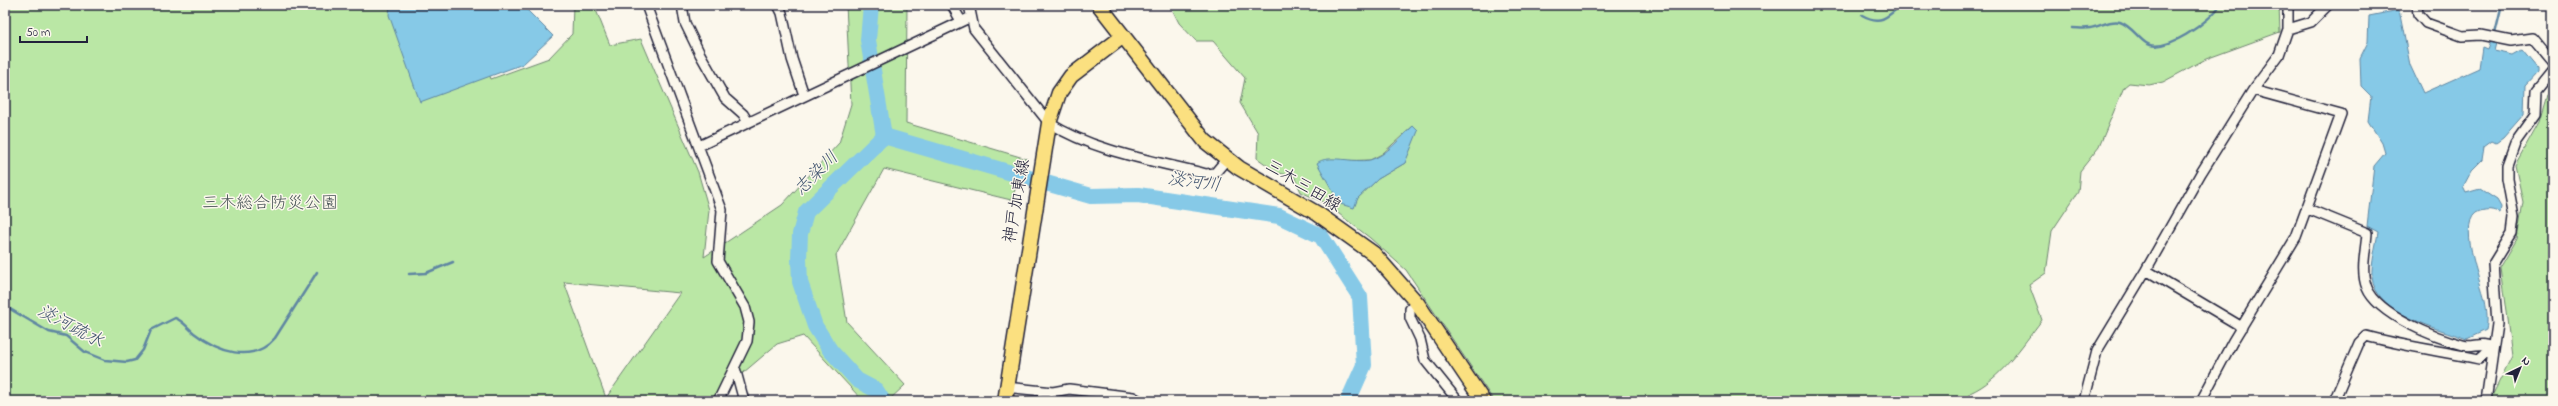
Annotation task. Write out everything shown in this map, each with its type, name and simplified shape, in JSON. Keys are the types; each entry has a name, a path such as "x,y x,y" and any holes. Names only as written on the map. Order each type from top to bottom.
{"main road":[{"name":"三木三田線","path":"1099,5 1122,37 1205,141 1226,160 1318,214 1374,254 1417,302 1483,401"},
{"name":"神戸加東線","path":"1005,401 1005,387 1049,123 1059,93 1071,76 1122,37"}],"street":[{"path":"646,5 722,210 718,260 745,306 749,322 747,341 718,401"},
{"path":"682,5 685,23 700,54 725,98 743,114 748,122"},
{"path":"778,5 782,13 792,59 804,95"},
{"path":"952,5 961,21"},
{"path":"969,5 974,29 1049,123 1061,131 1107,149 1206,174 1215,173 1226,160"},
{"path":"2084,401 2097,351 2146,270 2201,173 2253,90 2279,55 2288,29 2288,5"},
{"path":"2288,29 2311,22 2328,5"},
{"path":"2417,5 2418,14 2426,23 2462,36 2494,38 2511,42 2532,38 2553,63"},
{"path":"699,146 911,44 971,17"},
{"path":"2486,401 2493,361 2492,347 2497,324 2493,264 2512,234 2514,217 2507,179 2507,165 2515,143 2535,115 2536,91 2553,70"},
{"path":"2201,401 2242,327 2296,237 2308,209 2341,114 2253,90"},
{"path":"2308,209 2367,233 2364,269 2367,288 2386,312 2401,320 2464,346 2487,343 2492,347"},
{"path":"2146,270 2242,327"},
{"path":"1417,302 1410,309 1410,318 1420,339 1425,360 1458,401"},
{"path":"2334,401 2359,343 2366,336 2412,348 2422,347 2479,359 2492,347"},
{"path":"735,368 744,401"},
{"path":"1005,387 1053,392 1069,389 1134,397 1140,401"}],"green space":[{"name":"三木総合防災公園","path":"5,5 464,5 491,79 549,58 572,34 573,5 594,5 610,45 641,39 698,172 709,210 704,257 782,205 839,143 851,104 846,5 907,5 906,123 1027,159 1011,200 884,169 836,255 847,322 905,385 888,401 863,401 803,336 777,344 710,401 5,401","holes":["564,282 680,293 606,398"]},
{"path":"1170,5 2279,5 2280,32 2206,59 2163,82 2149,85 2129,83 2124,87 2099,147 2080,171 2078,192 2052,231 2046,273 2029,285 2042,320 2001,371 1981,387 1970,393 1966,401 1494,401 1406,270 1370,238 1325,203 1301,192 1294,176 1278,173 1257,158 1258,133 1240,103 1245,78 1213,41 1196,41 1179,23","holes":["1413,126 1405,163 1378,179 1358,198 1334,161 1370,160 1382,154"]},
{"path":"2553,89 2553,401 2493,401 2492,396 2512,356 2500,268 2517,239 2523,202 2515,165 2539,122 2547,95"}],"water":[{"path":"390,5 522,5 553,36 523,64 420,102 389,15"},
{"path":"2399,10 2410,65 2423,93 2479,68 2482,47 2487,49 2490,41 2496,43 2494,51 2513,55 2522,50 2537,68 2537,72 2525,85 2524,114 2503,138 2496,143 2492,141 2484,147 2482,160 2472,170 2463,187 2466,193 2480,189 2497,200 2501,207 2500,213 2490,210 2480,211 2473,216 2470,225 2472,252 2485,300 2487,319 2486,330 2467,339 2410,318 2396,310 2384,301 2376,290 2372,277 2373,260 2378,232 2367,226 2374,166 2385,153 2382,143 2368,121 2371,96 2361,86 2360,58 2368,42 2369,16"},
{"path":"1413,126 1418,131 1405,163 1378,179 1358,198 1354,208 1340,204 1317,163 1321,160 1327,159 1364,161 1376,158 1382,155"}],"waterway":[{"name":"志染川","path":"871,5 868,40 884,136"},
{"name":"淡河疏水","path":"1862,15 1868,18 1879,20 1883,19 1901,5"},
{"name":"淡河疏水","path":"2072,28 2090,28 2116,21 2127,26 2146,43 2154,45 2164,44 2175,40 2197,27 2215,12 2220,5"},
{"path":"2493,42 2502,5"},
{"name":"淡河川","path":"884,136 1091,196 1138,195 1279,216 1321,236 1360,297 1364,365 1348,401"},
{"name":"志染川","path":"883,401 876,390 857,380 830,350 815,326 800,282 799,259 800,234 806,212 884,136"},
{"name":"淡河疏水","path":"409,274 426,273 453,262"},
{"name":"淡河疏水","path":"5,306 49,332 66,336 85,352 105,360 127,362 135,360 143,350 151,330 175,318 183,322 194,333 213,345 224,350 245,353 256,351 266,346 275,338 317,272"}]}
